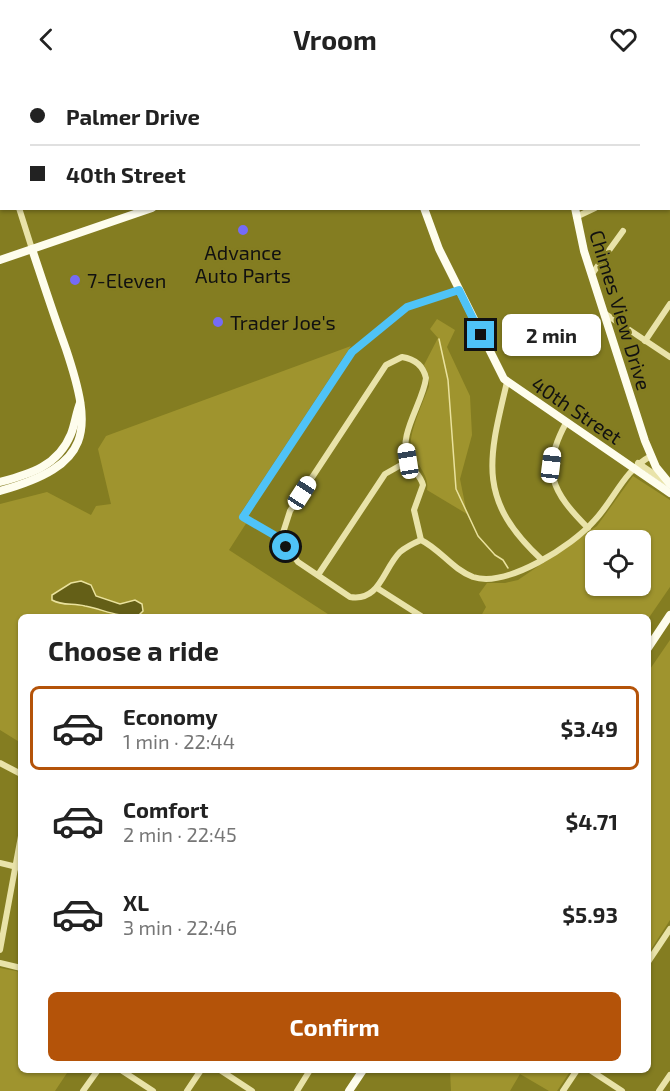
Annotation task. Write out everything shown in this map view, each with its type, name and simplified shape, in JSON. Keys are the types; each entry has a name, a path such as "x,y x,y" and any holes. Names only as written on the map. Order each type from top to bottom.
{"main road":[{"path":"0,260 146,210"},
{"name":"40th Street","path":"425,210 436,242 495,364 507,382 566,423 636,465 670,494"},
{"name":"Chimes View Drive","path":"575,210 604,313 651,456 661,474 670,484"},
{"path":"0,491 43,477 66,459 82,428 84,417 76,377 32,249"},
{"path":"0,482 32,473 54,459 70,437 81,402"},
{"path":"651,644 670,615"},
{"path":"349,1091 361,1073"}],"street":[{"path":"20,210 32,249"},
{"path":"576,217 591,210"},
{"path":"592,274 623,231"},
{"path":"421,540 400,553 377,588 364,597 350,597 298,562 281,539 243,517 352,352 407,307 459,290"},
{"path":"645,341 670,304"},
{"path":"604,313 670,357"},
{"path":"281,539 290,511 373,385 391,361 402,357 416,361 425,371 426,378 405,443 408,461 418,471 423,484 414,510 421,540"},
{"path":"507,382 491,456 492,478 502,514 519,539 542,560"},
{"path":"566,423 553,451 552,479 566,506 588,528"},
{"path":"421,540 433,546 462,572 486,579 512,575 542,560 588,528 636,465 651,456"},
{"path":"318,575 385,474 408,461"},
{"name":"40th Street","path":"636,465 670,484"},
{"path":"377,588 418,614"},
{"path":"0,763 18,772"},
{"path":"0,863 18,867 0,950"},
{"path":"651,958 669,931"},
{"path":"0,963 18,967"},
{"path":"83,1091 96,1073"},
{"path":"126,1073 153,1091"},
{"path":"187,1091 199,1073"},
{"path":"225,1073 252,1091"},
{"path":"297,1091 308,1073"},
{"path":"563,1091 575,1073"},
{"path":"595,1073 622,1091"},
{"path":"659,1091 670,1075"}],"shaded area":[{"path":"437,319 455,330 447,347 470,396 472,435 460,479 467,514 427,490 426,478 411,446 414,425 429,386 429,376 424,365 438,338 430,329"},
{"path":"351,346 240,514 240,520 247,522 229,550 328,614 18,614 18,741 0,730 0,504 47,492 91,515 96,506 111,504 98,449 106,436"},
{"path":"633,476 670,500 670,587 651,615 482,614 486,607 479,594 487,583 518,580 585,534 585,596 651,596 651,530 591,530 597,526"},
{"path":"81,581 91,585 96,596 120,604 135,600 142,604 143,611 140,614 117,614 52,600 52,595 71,583"},
{"path":"670,640 670,920 651,949 651,668"},
{"path":"0,968 18,971 18,1073 67,1073 55,1091 0,1091"},
{"path":"450,1073 569,1073 557,1091 549,1091 520,1074 510,1091 451,1091"}],"waterway":[{"path":"439,339 448,380 456,489 478,536 495,555 503,560 508,568"}],"place":[{"name":"Advance Auto Parts","path":"243,230"},
{"name":"7-Eleven","path":"75,280"},
{"name":"Trader Joe's","path":"218,322"}],"route":[{"path":"286,547 281,539 257,523 243,517 352,352 407,307 459,290 481,335"}]}
